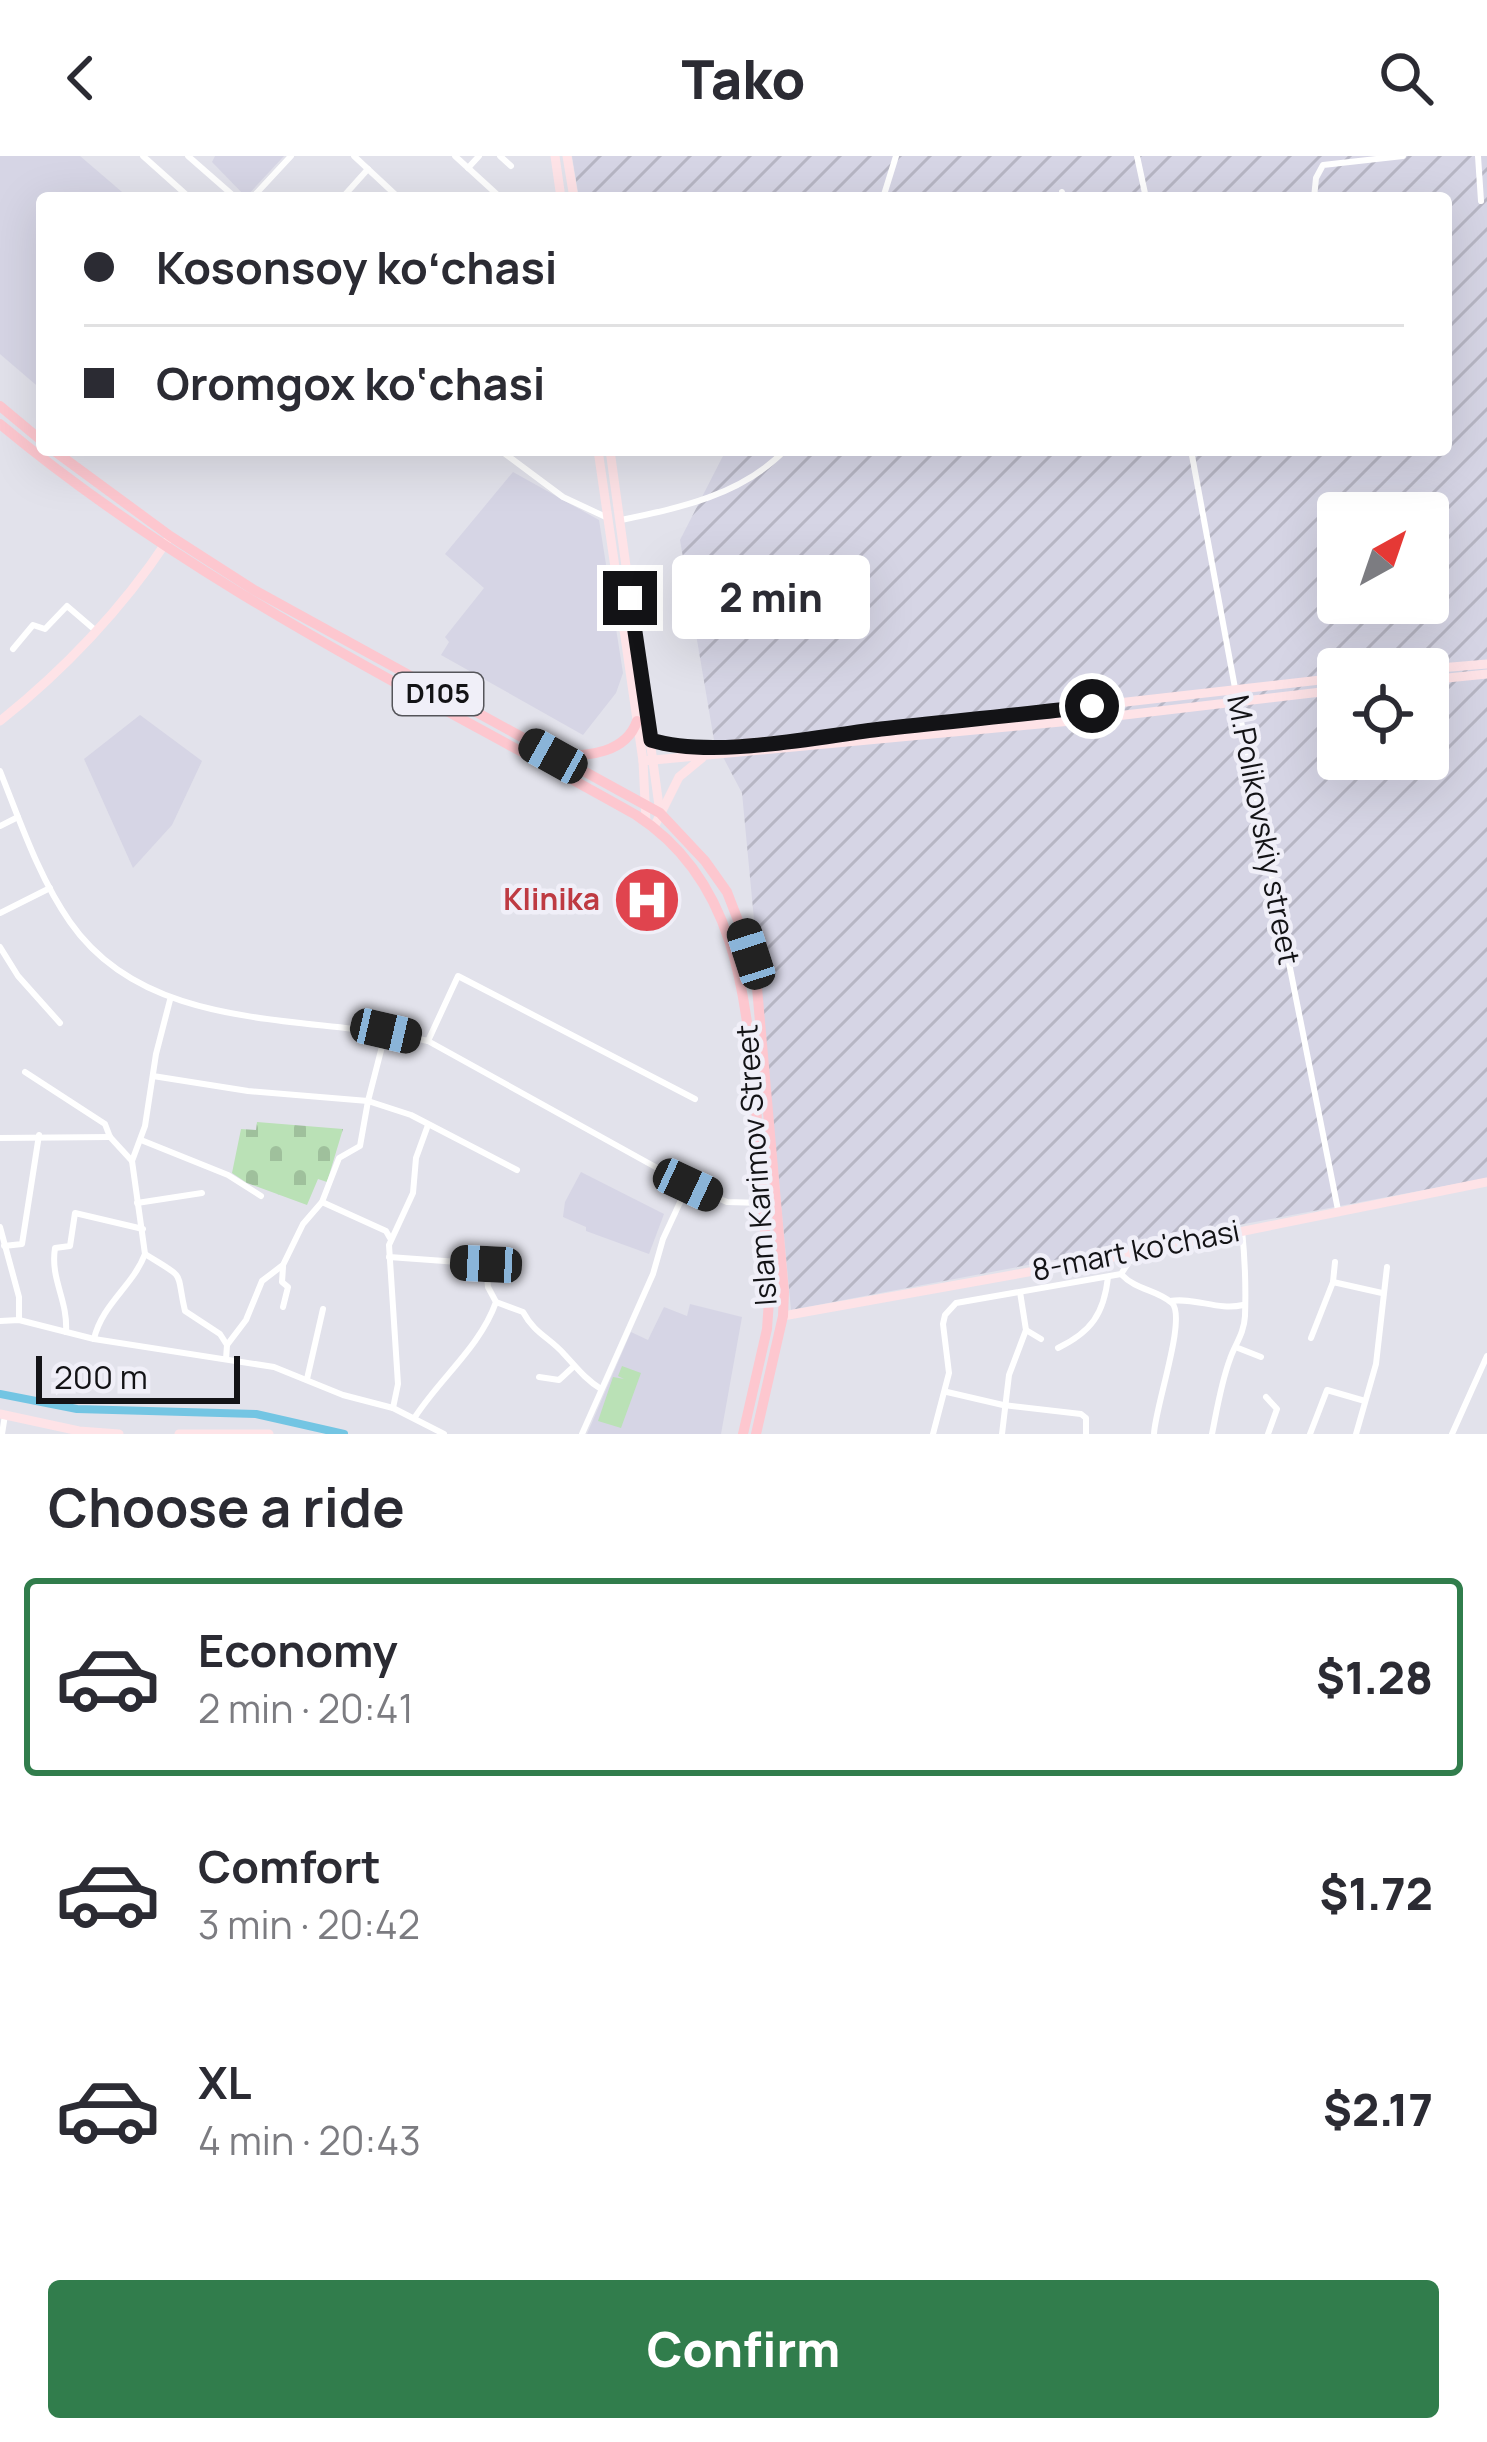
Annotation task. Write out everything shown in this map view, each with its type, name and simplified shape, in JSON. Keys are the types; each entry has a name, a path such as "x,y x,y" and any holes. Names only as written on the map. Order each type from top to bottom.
{"main road":[{"path":"0,406 36,436"},
{"name":"Islam Karimov Street","path":"0,424 36,449"},
{"name":"Islam Karimov Street","path":"45,456 314,640 650,825 709,890 736,955 764,1203 767,1329 743,1434"},
{"name":"Islam Karimov Street","path":"60,456 167,542 647,805 706,861 727,892 751,954 776,1185 784,1316 756,1434"},
{"path":"553,756 611,748 629,737 638,721"}],"street":[{"path":"143,156 183,192"},
{"path":"188,156 229,192"},
{"path":"258,192 291,156"},
{"path":"354,156 393,192"},
{"path":"455,156 494,192"},
{"path":"468,168 479,156"},
{"path":"500,156 511,166"},
{"path":"554,156 571,192"},
{"path":"562,192 567,156"},
{"path":"885,192 896,156"},
{"path":"1137,156 1145,192"},
{"path":"1315,192 1323,165 1403,156"},
{"path":"1478,156 1481,201"},
{"path":"347,192 368,169"},
{"path":"508,456 563,497 621,520 699,503 753,476 778,456"},
{"path":"599,456 638,721 660,813"},
{"path":"611,456 651,740 650,825"},
{"name":"M.Polikovskiy street","path":"1192,456 1338,1210"},
{"path":"0,721 51,677 131,592 167,542"},
{"path":"13,649 33,625 45,629 67,606 95,630"},
{"path":"1449,667 1487,664"},
{"path":"1449,678 1487,674"},
{"path":"651,740 690,748 748,743 1317,680"},
{"path":"649,760 1317,692"},
{"path":"650,825 679,776 707,756"},
{"path":"0,771 68,920 91,947 125,974 170,1000 428,1041 688,1185 727,1202 764,1203"},
{"path":"0,826 18,817"},
{"path":"0,913 50,888"},
{"path":"0,947 3,959 60,1023"},
{"path":"428,1041 458,976 695,1099"},
{"path":"94,1340 109,1304 141,1266 145,1254 132,1161 141,1139 170,1000"},
{"path":"283,1307 288,1287 282,1282 283,1265 303,1223 322,1202 339,1158 360,1146 386,1031"},
{"path":"26,1072 101,1120 132,1161"},
{"path":"153,1076 368,1101 518,1169"},
{"path":"394,1408 398,1384 390,1238 413,1193 416,1158 428,1125"},
{"path":"4,1246 22,1244 39,1136"},
{"path":"0,1138 110,1136"},
{"path":"141,1139 228,1175 261,1196"},
{"name":"8-mart ko'chasi","path":"784,1316 1135,1253 1487,1182"},
{"path":"582,1434 688,1185"},
{"path":"137,1203 202,1192"},
{"path":"322,1202 386,1231 390,1238"},
{"path":"66,1332 67,1303 53,1264 56,1248 70,1246 76,1212 143,1229"},
{"path":"0,1227 19,1297 19,1320"},
{"path":"1212,1434 1245,1317 1241,1230"},
{"path":"933,1434 949,1373 943,1324 950,1308 956,1303 1120,1274 1135,1253"},
{"path":"145,1254 181,1279 185,1311 220,1334 227,1345"},
{"path":"389,1257 486,1264 488,1287 496,1302 523,1312 532,1329 601,1389"},
{"path":"1311,1338 1333,1282 1335,1262"},
{"path":"226,1359 227,1345 246,1321 262,1281 283,1265"},
{"path":"1356,1434 1376,1364 1387,1268"},
{"path":"1120,1274 1134,1287 1170,1301 1243,1305"},
{"path":"1058,1348 1084,1334 1099,1316 1108,1277"},
{"path":"1333,1282 1382,1293"},
{"path":"1002,1434 1009,1375 1025,1330 1020,1292"},
{"path":"1154,1434 1159,1393 1178,1324 1178,1312 1170,1301"},
{"path":"415,1417 449,1368 483,1334 496,1302"},
{"path":"307,1379 323,1309"},
{"path":"0,1321 19,1320 94,1340 274,1367 343,1395 394,1408 444,1434"},
{"path":"1025,1330 1041,1339"},
{"path":"1238,1348 1261,1357"},
{"path":"1451,1434 1487,1356"},
{"path":"539,1377 559,1380 573,1367"},
{"path":"1310,1434 1327,1390 1365,1401"},
{"path":"946,1391 1004,1405 1081,1414 1086,1418 1086,1434"},
{"path":"1265,1397 1277,1409 1268,1434"},
{"path":"2,1434 2,1414 79,1431 118,1434"},
{"path":"179,1434 269,1434"}],"shaded area":[{"path":"0,156 80,156 122,192 36,192 36,385 0,354"},
{"path":"215,156 284,156 251,192 241,192 212,162"},
{"path":"572,156 1487,156 1487,1178 791,1310 742,793 714,740 680,540 723,456 1452,456 1452,192 578,192"},
{"path":"513,472 599,520 623,673 616,693 583,735 441,655 449,642 445,637 484,588 445,554"},
{"path":"140,715 202,761 172,825 133,868 84,759"},
{"path":"581,1172 664,1214 649,1254 586,1231 563,1217 565,1202"},
{"path":"690,1304 742,1317 721,1434 587,1434 631,1332 648,1340 664,1307 687,1316"}],"green space":[{"path":"257,1122 343,1129 327,1182 318,1179 307,1205 232,1173 241,1129 256,1130"},
{"path":"622,1366 641,1373 621,1428 598,1421 613,1377 624,1379 618,1376"}],"waterway":[{"path":"0,1394 77,1409 256,1414 344,1434"}],"place":[{"name":"Klinika","path":"647,900"}],"route":[{"path":"630,598 651,740 669,745 690,748 808,738 1092,706"}]}
